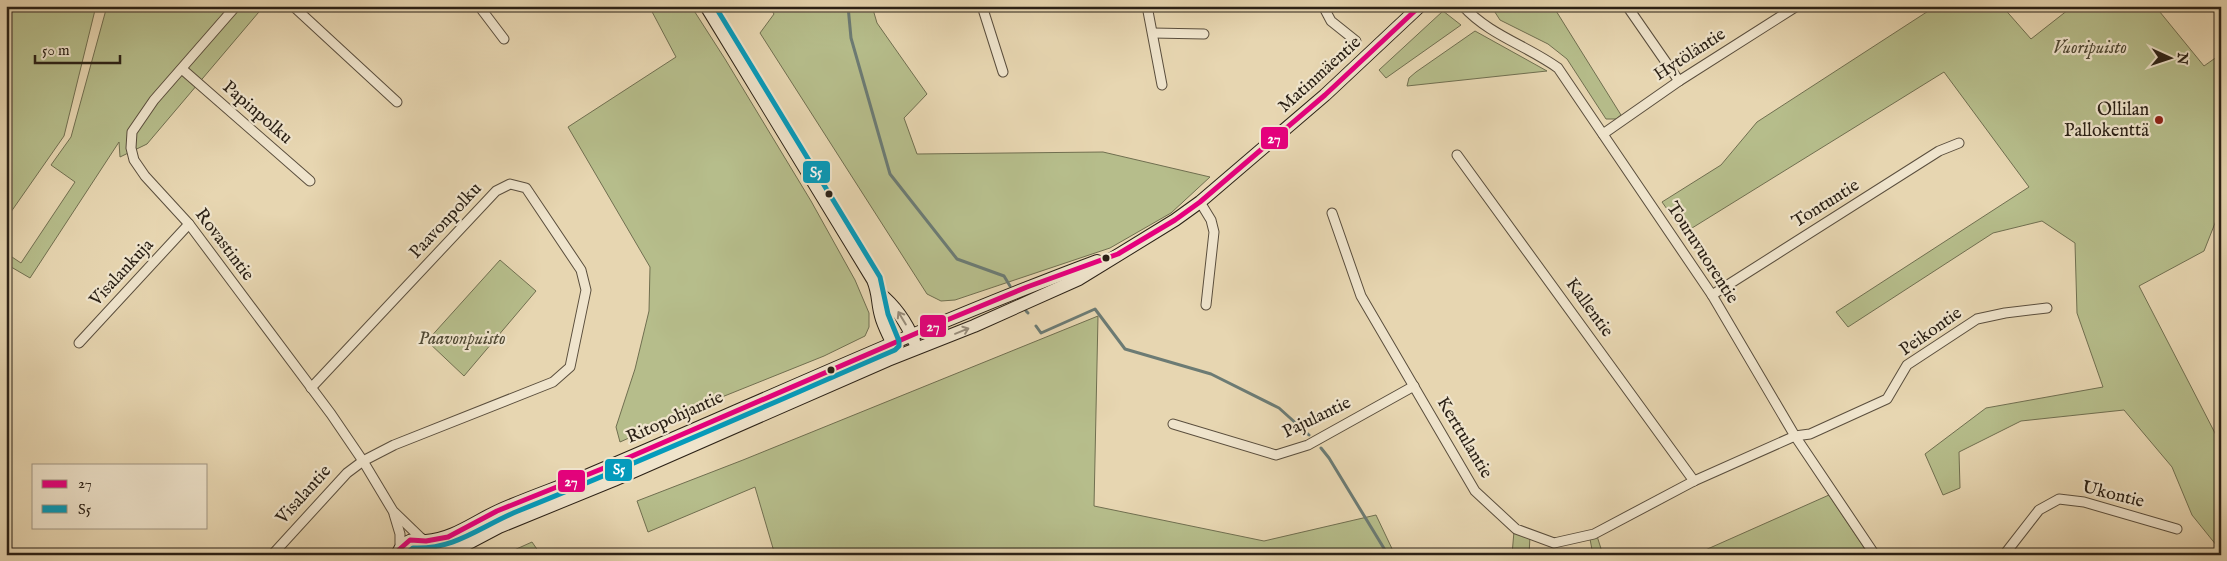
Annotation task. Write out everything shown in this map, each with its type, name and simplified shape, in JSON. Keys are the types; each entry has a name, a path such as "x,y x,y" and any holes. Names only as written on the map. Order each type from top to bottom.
{"main road":[{"path":"706,6 879,293 900,313 917,349"},
{"name":"Matinmäentie","path":"917,349 1079,279 1175,220 1200,202 1325,95 1420,6"},
{"name":"Matinmäentie","path":"911,335 1027,287 1118,254"},
{"path":"879,293 880,315 897,356"},
{"name":"Ritopohjantie","path":"397,552 410,540 424,541 448,537 497,512 610,466 911,335"},
{"name":"Ritopohjantie","path":"446,555 499,527 614,480 897,356 917,349"},
{"path":"424,541 433,546 436,555"}],"street":[{"name":"Rovastintie","path":"236,6 154,100 132,132 131,148 134,160 145,176 189,224 345,434 393,512 400,534 397,552"},
{"path":"292,6 397,102"},
{"path":"479,6 504,39"},
{"path":"982,6 1003,72"},
{"path":"1147,6 1162,84"},
{"path":"1322,6 1331,21 1356,41"},
{"name":"Touruvuorentie","path":"1463,6 1472,16 1493,31 1540,55 1558,68 1712,295 1795,436 1875,555"},
{"path":"1627,6 1679,82"},
{"name":"Hytöläntie","path":"1603,134 1679,82 1797,6"},
{"path":"1152,33 1204,34"},
{"name":"Papinpolku","path":"182,69 310,181"},
{"name":"Tontuntie","path":"1712,295 1939,151 1959,143"},
{"name":"Kallentie","path":"1457,155 1694,481"},
{"name":"Paavonpolku","path":"311,388 496,191 510,184 526,188 581,270 586,290 570,368 553,382 394,445 363,461"},
{"path":"1200,202 1211,220 1214,232 1206,305"},
{"name":"Kerttulantie","path":"1332,213 1361,296 1475,491 1516,529 1554,543 1594,534 1694,481 1795,436"},
{"name":"Visalankuja","path":"79,343 189,224"},
{"name":"Peikontie","path":"1795,436 1810,434 1887,398 1907,366 1977,319 2005,313 2047,308"},
{"name":"Pajulantie","path":"1173,424 1276,455 1308,445 1414,386"},
{"name":"Visalantie","path":"272,555 346,473 363,461"},
{"name":"Ukontie","path":"2004,555 2039,510 2058,499 2084,502 2177,529"},
{"name":"Rovastintie","path":"393,512 424,541"}],"green space":[{"path":"6,6 96,6 64,136 6,219"},
{"path":"107,6 264,6 147,144 120,157 119,142 30,278 6,264 6,253 21,263 75,182 51,165 71,137"},
{"path":"649,6 691,6 811,201 855,280 869,313 869,327 865,336 824,356 707,403 620,442 616,427 635,369 649,311 650,267 568,127 676,57"},
{"path":"769,6 872,6 877,23 927,94 904,118 917,154 1103,152 1210,177 1171,213 1110,248 955,300 941,301 927,294 760,33 774,14"},
{"path":"1491,6 1553,6 1621,115 1616,119 1606,119 1567,59 1548,44 1500,20"},
{"name":"Vuoripuisto","path":"1936,6 2002,6 2031,39 2073,6 2155,6 2204,66 2221,54 2221,208 2204,251 2139,286 2216,435 2221,433 2221,551 2192,515 2172,467 2124,410 2021,421 1959,452 1960,488 1943,495 1925,454 1986,408 2103,387 2077,313 2075,243 2042,221 1993,233 1848,327 1836,312 2029,187 1944,72 1684,233 1662,202 1721,165 1757,122"},
{"path":"1443,11 1461,25 1386,78 1379,70"},
{"path":"1475,31 1547,71 1407,86 1409,78 1416,72"},
{"name":"Paavonpuisto","path":"500,260 536,291 464,376 427,341"},
{"path":"1098,316 1094,506 1264,541 1376,515 1395,555 775,555 755,487 648,532 637,501"},
{"path":"1829,495 1867,552 1861,555 1694,555"},
{"path":"1514,531 1530,536 1529,555 1512,555"},
{"path":"1597,536 1603,555 1593,555 1590,539"},
{"path":"532,542 541,555 503,555"}],"waterway":[{"path":"848,6 851,38 890,174 957,259 1004,276 1010,286"},
{"path":"1036,326 1041,333 1095,309 1125,349 1211,374 1279,408 1309,435"},
{"path":"1321,448 1388,555"}],"transit line":[{"name":"S5","path":"405,555 413,548 428,548 442,545 467,536 518,511 707,432 895,350 899,346 899,341 888,314 880,277 715,6"},
{"name":"27","path":"393,555 410,540 426,541 448,537 497,511 609,466 947,320 1027,287 1118,254 1175,220 1200,202 1325,95 1420,6"}],"place":[{"name":"Ollilan Pallokenttä","path":"2159,120"}]}
